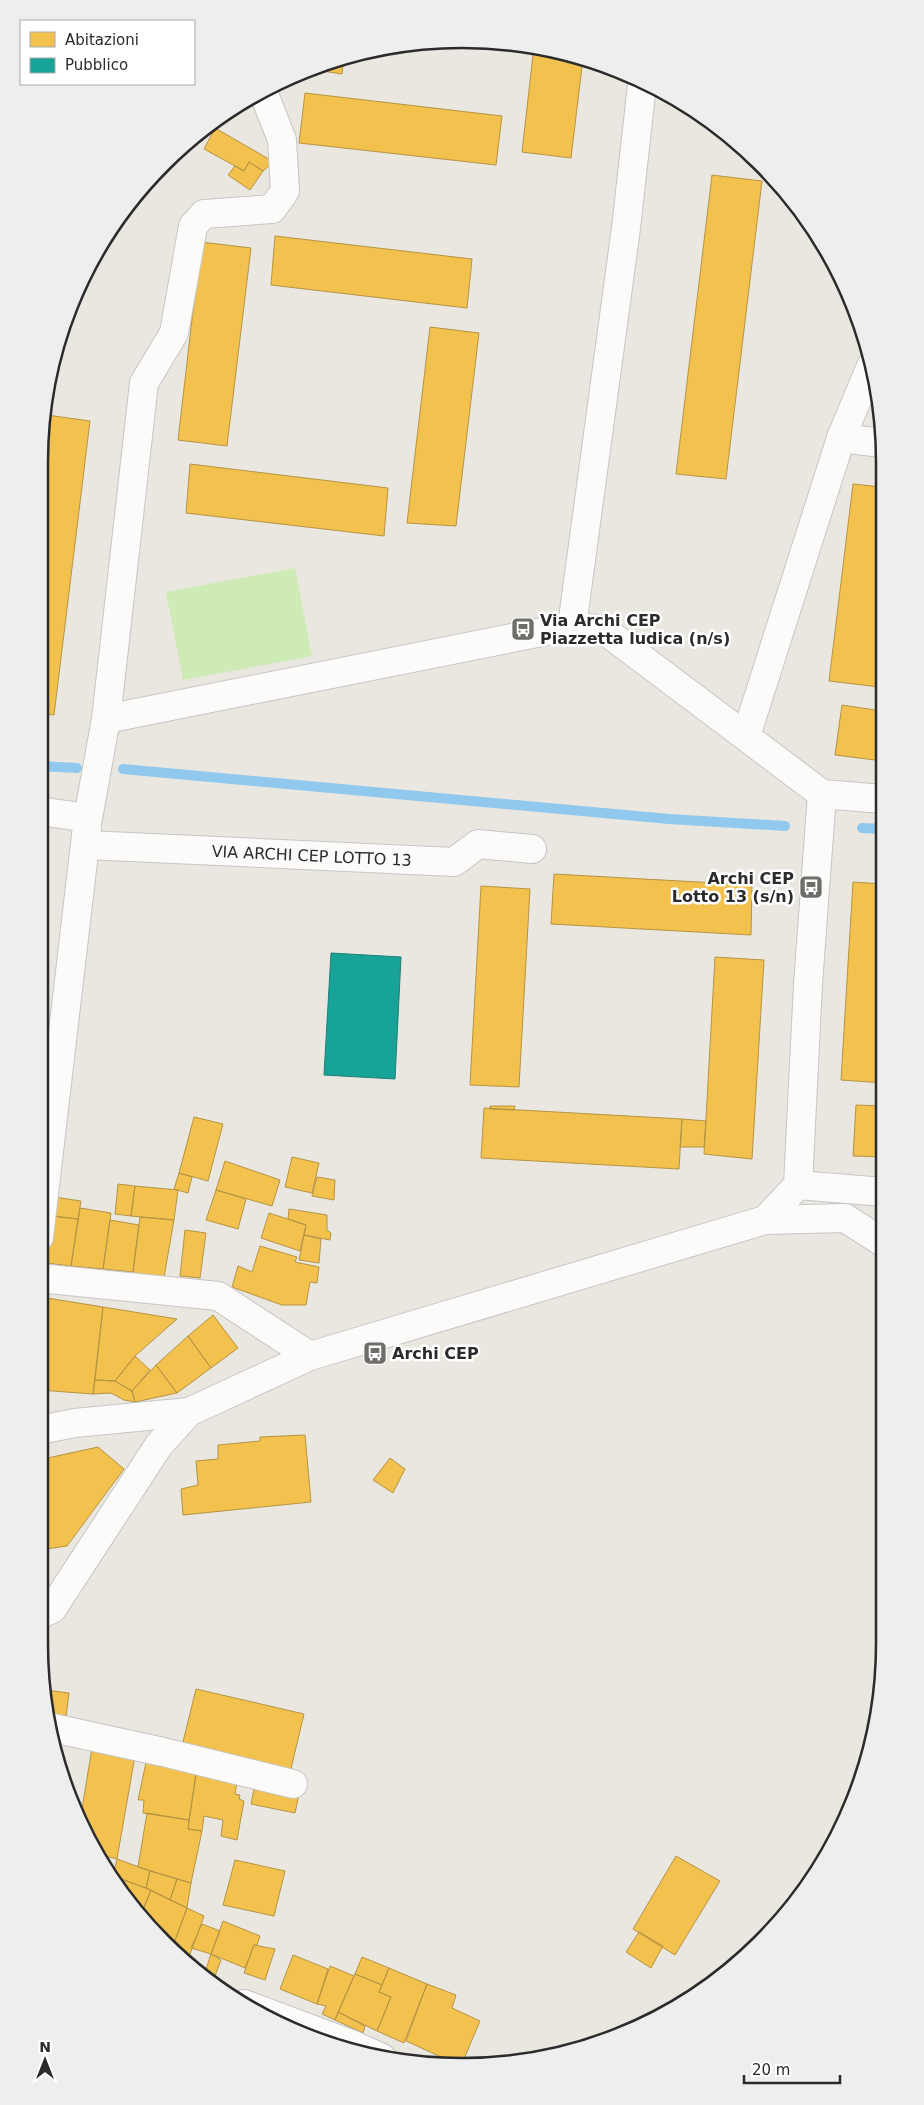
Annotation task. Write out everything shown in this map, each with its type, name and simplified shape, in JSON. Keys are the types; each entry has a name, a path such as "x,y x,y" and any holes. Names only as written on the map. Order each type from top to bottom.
{"street":[{"path":"572,626 625,237 642,88"},
{"path":"48,1162 88,818 106,719 144,382 174,333 193,226 204,214 272,209 285,191 282,140 265,97"},
{"path":"746,736 841,438 867,375"},
{"path":"841,438 876,442"},
{"path":"106,719 572,626 604,630 822,794 876,798"},
{"path":"764,1220 798,1185 808,984 822,794"},
{"path":"48,812 88,818"},
{"name":"VIA ARCHI CEP LOTTO 13","path":"86,846 454,862 478,844 532,849"},
{"path":"798,1185 876,1191"},
{"path":"48,1428 75,1423 189,1412 310,1356 764,1220 845,1218 876,1238"},
{"path":"48,1279 218,1296 310,1356"},
{"path":"48,1611 52,1609 159,1445 189,1412"},
{"path":"149,1416 159,1445"},
{"path":"56,1729 163,1752 293,1784"},
{"path":"308,2028 331,2037"}],"green space":[{"path":"295,568 312,656 183,680 166,592"}],"building: Abitazioni":[{"path":"533,54 582,66 571,158 522,152"},
{"path":"343,65 342,74 323,71"},
{"path":"305,93 502,116 496,165 299,143"},
{"path":"216,129 274,162 263,171 249,162 244,171 204,149"},
{"path":"249,162 263,171 250,190 228,175 235,166 244,171"},
{"path":"712,175 762,181 726,479 676,474"},
{"path":"275,236 472,259 467,308 271,285"},
{"path":"201,242 251,248 227,446 178,440"},
{"path":"430,327 479,333 456,526 407,523"},
{"path":"50,415 90,421 54,715 48,714 48,435"},
{"path":"190,464 388,488 384,536 186,513"},
{"path":"853,484 876,486 876,687 829,681"},
{"path":"842,705 876,710 876,760 835,755"},
{"path":"554,874 752,885 751,935 551,924"},
{"path":"853,882 876,884 876,1082 841,1080"},
{"path":"481,886 530,889 519,1087 470,1085"},
{"path":"715,957 764,960 752,1159 704,1154"},
{"path":"856,1105 876,1106 876,1157 853,1156"},
{"path":"490,1106 515,1106 514,1110 490,1109"},
{"path":"484,1108 682,1119 679,1169 481,1158"},
{"path":"194,1117 223,1124 208,1181 179,1173"},
{"path":"682,1119 706,1121 704,1147 680,1147"},
{"path":"292,1157 319,1163 312,1193 285,1187"},
{"path":"225,1161 280,1180 272,1206 216,1190"},
{"path":"179,1173 192,1177 188,1193 174,1189"},
{"path":"317,1177 335,1180 334,1200 312,1196"},
{"path":"118,1184 135,1186 131,1216 115,1214"},
{"path":"135,1186 178,1190 174,1220 131,1216"},
{"path":"216,1190 246,1199 238,1229 206,1220"},
{"path":"54,1197 81,1201 78,1219 52,1216"},
{"path":"80,1208 111,1213 103,1269 71,1266"},
{"path":"289,1209 327,1215 327,1230 331,1233 330,1240 304,1235 306,1225 288,1219"},
{"path":"269,1213 306,1225 300,1251 261,1238"},
{"path":"52,1216 78,1219 71,1266 48,1263"},
{"path":"140,1217 174,1220 163,1283 132,1279"},
{"path":"110,1220 139,1225 133,1272 103,1269"},
{"path":"185,1230 206,1233 200,1278 180,1276"},
{"path":"304,1235 321,1239 319,1263 299,1260"},
{"path":"260,1246 297,1257 295,1262 319,1267 317,1283 310,1282 306,1305 282,1305 232,1287 238,1266 252,1272"},
{"path":"48,1298 103,1307 93,1394 48,1391"},
{"path":"103,1307 177,1319 135,1356 115,1381 95,1380"},
{"path":"213,1315 238,1348 211,1368 188,1336"},
{"path":"188,1336 211,1368 177,1393 156,1365"},
{"path":"135,1356 150,1370 132,1391 115,1381"},
{"path":"156,1365 177,1393 135,1402 132,1391"},
{"path":"95,1380 115,1381 132,1391 135,1402 124,1400 111,1393 93,1394"},
{"path":"305,1435 311,1502 183,1515 181,1489 198,1485 196,1461 218,1459 218,1445 260,1441 260,1437"},
{"path":"98,1447 124,1469 67,1546 48,1549 48,1458"},
{"path":"390,1458 405,1469 393,1493 373,1480"},
{"path":"196,1689 304,1714 289,1777 181,1750"},
{"path":"50,1691 69,1693 66,1717 54,1715"},
{"path":"92,1748 135,1756 117,1859 107,1856 82,1809"},
{"path":"147,1758 197,1769 189,1820 143,1813 144,1800 138,1800"},
{"path":"196,1773 237,1782 235,1794 240,1795 239,1799 244,1801 237,1840 221,1836 223,1820 204,1816 202,1831 188,1829"},
{"path":"256,1779 300,1790 295,1813 251,1804"},
{"path":"147,1813 189,1820 188,1829 202,1831 191,1883 138,1867"},
{"path":"676,1856 720,1881 675,1955 633,1929"},
{"path":"117,1859 150,1871 146,1888 121,1879 115,1869"},
{"path":"235,1860 285,1871 274,1916 223,1905"},
{"path":"150,1871 177,1879 170,1900 146,1888"},
{"path":"121,1879 151,1890 144,1908"},
{"path":"177,1879 191,1883 187,1908 170,1900"},
{"path":"151,1890 187,1908 175,1941 150,1916 144,1908"},
{"path":"187,1908 204,1916 190,1955 175,1941"},
{"path":"223,1921 260,1936 257,1945 254,1945 245,1968 211,1954"},
{"path":"202,1924 220,1931 211,1954 191,1948"},
{"path":"639,1932 663,1946 651,1968 626,1952"},
{"path":"254,1945 275,1949 265,1980 244,1973"},
{"path":"211,1954 221,1960 215,1976 206,1969"},
{"path":"293,1955 328,1969 317,2004 280,1989"},
{"path":"362,1957 389,1968 382,1985 355,1974"},
{"path":"330,1966 354,1976 335,2020 322,2014 326,2006 317,2004"},
{"path":"389,1968 427,1984 404,2043 377,2031 391,1997 379,1992"},
{"path":"355,1974 382,1985 379,1992 391,1997 377,2031 338,2012"},
{"path":"427,1984 456,1995 452,2008 480,2021 464,2058 442,2057 406,2041"},
{"path":"338,2012 365,2026 363,2033 335,2020"}],"building: Pubblico":[{"path":"331,953 401,957 395,1079 324,1075"}],"waterway":[{"path":"48,766 77,768"},
{"path":"123,769 669,819 785,826"},
{"path":"862,828 876,829"}],"place":[{"name":"Via Archi CEP Piazzetta ludica (n/s)","path":"523,629"},
{"name":"Archi CEP Lotto 13 (s/n)","path":"811,887"},
{"name":"Archi CEP","path":"375,1353"}]}
